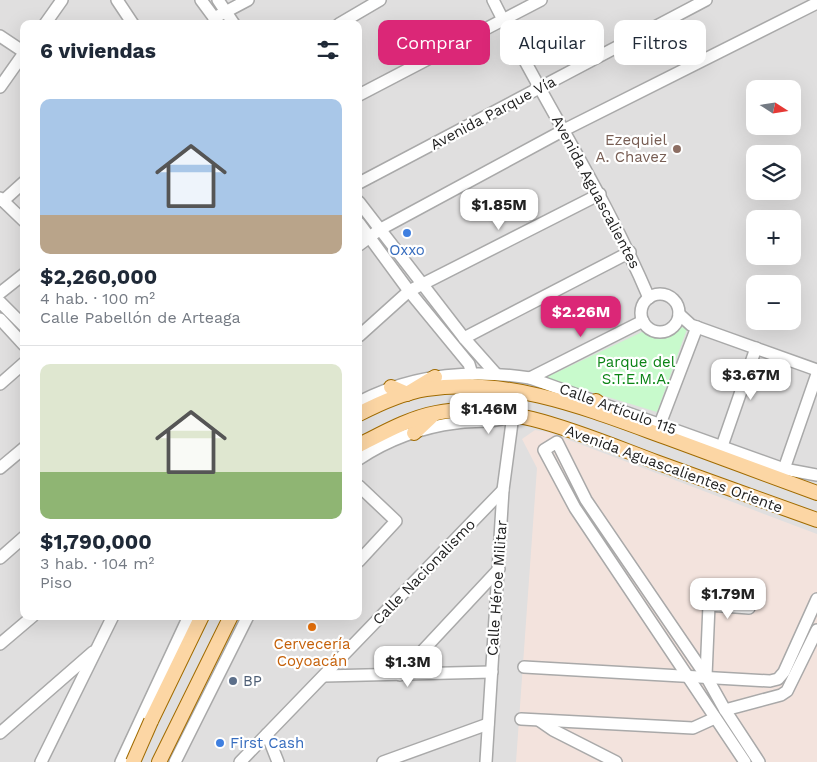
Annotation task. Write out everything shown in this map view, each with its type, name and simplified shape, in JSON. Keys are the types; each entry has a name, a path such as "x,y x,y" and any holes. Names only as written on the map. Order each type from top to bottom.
{"main road":[{"path":"391,387 407,394 435,377"},
{"name":"Avenida Aguascalientes Oriente","path":"362,412 389,399 426,389 503,388 538,395 618,420 817,493"},
{"path":"596,401 618,420"},
{"name":"Avenida Aguascalientes Oriente","path":"362,443 394,427 435,413 468,410 512,415 579,434 817,520"},
{"path":"414,433 435,413"},
{"path":"134,762 200,620"},
{"path":"159,762 229,620"}],"street":[{"path":"48,20 62,0"},
{"path":"117,0 130,20"},
{"path":"202,0 215,20"},
{"path":"218,0 231,20"},
{"path":"217,20 226,12 248,0"},
{"path":"346,20 380,0"},
{"name":"Avenida Aguascalientes","path":"493,0 503,20"},
{"path":"503,20 541,0"},
{"name":"Avenida Parque Vía","path":"362,181 539,89 701,1"},
{"path":"362,242 379,230 564,130 817,3"},
{"path":"362,93 500,22"},
{"path":"0,36 20,49"},
{"path":"0,87 20,58"},
{"name":"Avenida Aguascalientes","path":"526,65 600,194 630,252 649,298"},
{"path":"20,185 1,199 20,217"},
{"path":"362,333 409,291 600,194"},
{"path":"362,206 464,338 496,374"},
{"path":"362,228 409,291 469,364 472,374"},
{"path":"464,338 630,252"},
{"path":"0,293 20,277"},
{"path":"679,314 673,326 668,330 657,331 647,326 643,321 643,306 649,298 659,294 669,296 676,304 679,314 694,326 817,370"},
{"path":"0,302 20,322"},
{"path":"0,319 20,340"},
{"path":"530,378 643,321"},
{"path":"673,326 694,326"},
{"path":"660,424 694,326"},
{"path":"722,446 756,348"},
{"path":"0,384 20,366"},
{"name":"Calle Artículo 115","path":"362,401 391,387 435,377 496,374 530,378 784,469 817,475"},
{"path":"784,469 817,374"},
{"path":"362,457 382,446 414,433 450,424 490,422 512,415"},
{"name":"Calle Héroe Militar","path":"486,762 503,490 512,415"},
{"path":"745,762 685,676 575,508 544,450 557,442 586,500 706,676 725,710 759,762"},
{"path":"0,468 20,451"},
{"path":"362,489 396,521 362,558"},
{"name":"Calle Nacionalismo","path":"240,762 503,490"},
{"path":"575,508 586,500"},
{"path":"0,558 20,540"},
{"path":"400,675 499,569"},
{"path":"524,667 770,680 778,678 784,672 817,600"},
{"path":"706,676 709,605 749,608"},
{"path":"0,644 27,620"},
{"path":"42,762 111,620"},
{"path":"121,762 187,620"},
{"path":"174,761 246,620"},
{"path":"725,710 781,695 787,691 817,630"},
{"path":"0,733 98,648"},
{"path":"324,676 492,672"},
{"path":"521,719 693,728 715,718"},
{"path":"540,720 553,730 616,762"},
{"path":"389,761 488,724"},
{"path":"267,734 278,762"},
{"path":"129,746 128,754 134,762"}],"shaded area":[{"path":"0,0 817,0 817,762 0,762"},
{"path":"535,430 548,432 817,534 817,762 516,762 537,468 522,439"}],"green space":[{"name":"Parque del S.T.E.M.A.","path":"681,327 687,329 657,412 545,378 642,332 672,336"}],"place":[{"name":"Ezequiel A. Chavez","path":"677,149"},
{"name":"Oxxo","path":"407,233"},
{"name":"Cervecería Coyoacán","path":"312,627"},
{"name":"BP","path":"233,681"},
{"name":"First Cash","path":"220,743"}]}
